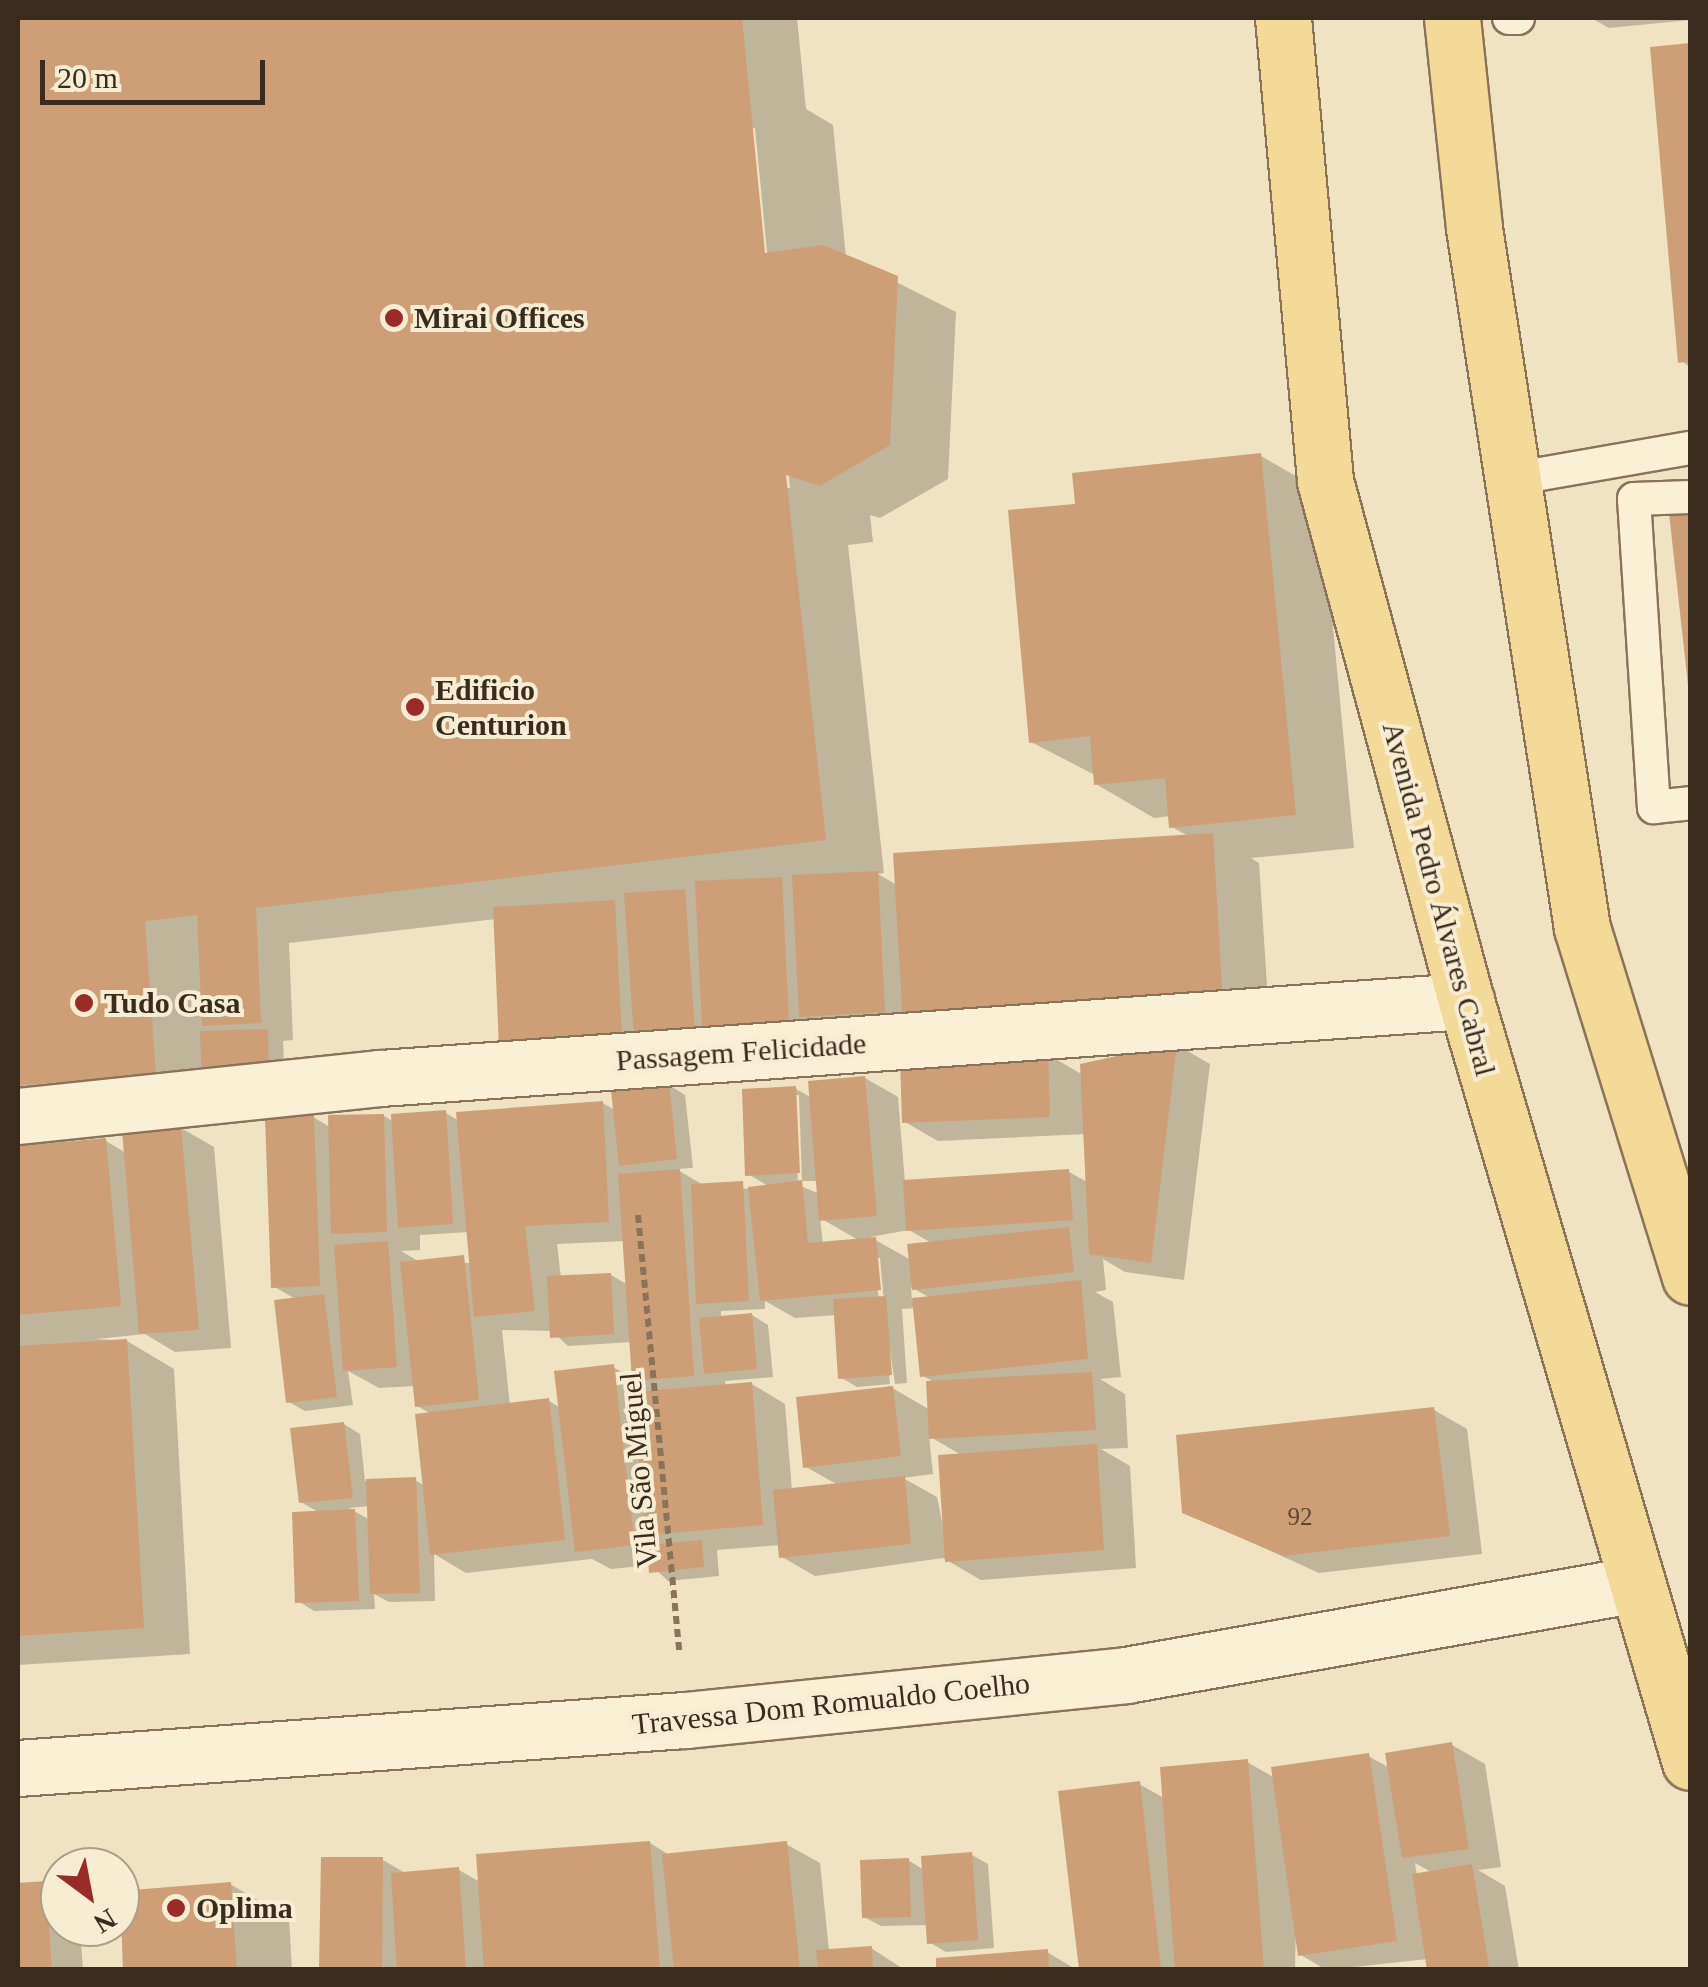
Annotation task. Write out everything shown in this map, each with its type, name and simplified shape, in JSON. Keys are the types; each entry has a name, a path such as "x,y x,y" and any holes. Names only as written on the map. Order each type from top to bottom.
{"main road":[{"name":"Avenida Pedro Álvares Cabral","path":"1283,18 1325,482 1466,1001 1690,1762"},
{"path":"1452,18 1474,228 1582,928 1687,1253"}],"street":[{"name":"Passagem Felicidade","path":"18,1116 380,1078 1466,1001"},
{"name":"Travessa Dom Romualdo Coelho","path":"18,1768 685,1720 1126,1675 1637,1584"}],"lane":[{"path":"1509,18 1518,18"},
{"path":"1512,480 1690,448"},
{"path":"1690,496 1634,499 1654,806 1690,803"}],"path":[{"name":"Vila São Miguel","path":"638,1215 685,1720"}],"building":[{"path":"18,18 742,18 765,253 823,245 898,276 890,445 820,486 786,475 826,840 256,908 261,1023 202,1026 197,915 145,921 156,1075 18,1085"},
{"path":"1690,43 1690,361 1678,363 1650,47"},
{"path":"1261,453 1296,815 1169,828 1165,778 1094,785 1090,736 1029,743 1008,510 1075,504 1072,473"},
{"path":"1690,511 1690,685 1688,685 1669,513"},
{"path":"1213,833 1223,1005 903,1025 893,853"},
{"path":"878,871 885,1012 799,1017 792,875"},
{"path":"782,877 789,1023 702,1027 695,881"},
{"path":"685,889 695,1033 634,1037 624,893"},
{"path":"615,900 622,1040 499,1048 493,907"},
{"path":"268,1029 269,1079 202,1083 200,1031"},
{"path":"1177,1043 1151,1263 1089,1254 1080,1064"},
{"path":"1048,1052 1050,1117 902,1123 900,1058"},
{"path":"865,1076 877,1216 819,1221 808,1081"},
{"path":"669,1083 677,1159 619,1166 611,1090"},
{"path":"796,1086 800,1173 745,1176 742,1089"},
{"path":"603,1101 609,1222 525,1226 535,1311 474,1317 456,1112"},
{"path":"446,1110 453,1224 398,1228 391,1114"},
{"path":"384,1114 387,1232 331,1234 328,1115"},
{"path":"314,1115 320,1286 271,1288 265,1117"},
{"path":"181,1126 199,1330 139,1334 122,1130"},
{"path":"106,1138 121,1306 18,1315 18,1146"},
{"path":"680,1169 694,1376 632,1381 618,1174"},
{"path":"1069,1169 1073,1220 906,1231 903,1180"},
{"path":"802,1180 808,1243 876,1237 881,1290 760,1301 748,1187"},
{"path":"743,1181 749,1301 696,1304 691,1184"},
{"path":"1069,1227 1074,1272 912,1290 907,1244"},
{"path":"388,1241 397,1367 343,1371 334,1245"},
{"path":"464,1255 479,1400 415,1407 400,1262"},
{"path":"611,1273 614,1334 550,1338 547,1276"},
{"path":"1081,1280 1088,1359 920,1377 912,1298"},
{"path":"324,1294 337,1397 286,1403 274,1300"},
{"path":"886,1296 892,1375 838,1379 833,1299"},
{"path":"752,1313 757,1369 704,1374 699,1318"},
{"path":"127,1339 144,1628 18,1636 18,1346"},
{"path":"614,1364 635,1545 575,1552 554,1371"},
{"path":"1092,1372 1096,1430 929,1439 926,1381"},
{"path":"752,1382 763,1525 645,1535 633,1392"},
{"path":"893,1386 901,1456 803,1468 796,1397"},
{"path":"549,1398 565,1540 430,1555 415,1414"},
{"path":"1434,1407 1450,1536 1284,1556 1182,1513 1176,1435"},
{"path":"344,1422 353,1498 299,1503 290,1428"},
{"path":"1097,1444 1104,1550 945,1562 938,1455"},
{"path":"905,1476 911,1544 779,1558 773,1490"},
{"path":"416,1477 420,1593 370,1594 366,1479"},
{"path":"355,1509 359,1601 295,1603 292,1512"},
{"path":"702,1540 704,1567 649,1573 647,1545"},
{"path":"1452,1742 1469,1849 1402,1858 1385,1753"},
{"path":"1369,1753 1397,1941 1298,1956 1271,1767"},
{"path":"1248,1759 1264,1970 1175,1970 1160,1767"},
{"path":"1140,1781 1161,1970 1079,1970 1058,1791"},
{"path":"650,1841 660,1970 484,1970 476,1854"},
{"path":"787,1841 800,1970 674,1970 662,1854"},
{"path":"972,1852 978,1940 927,1944 921,1856"},
{"path":"321,1857 383,1857 382,1970 319,1970"},
{"path":"909,1858 911,1917 862,1918 860,1860"},
{"path":"1472,1864 1489,1967 1427,1970 1412,1874"},
{"path":"459,1867 466,1970 397,1970 391,1873"},
{"path":"40,1881 40,1947 50,1947 52,1970 18,1970 18,1883"},
{"name":"Oplima","path":"231,1882 237,1970 123,1970 122,1947 140,1947 140,1889"},
{"path":"872,1946 873,1970 818,1970 816,1950"},
{"path":"1048,1949 1049,1970 936,1970 936,1958"}],"place":[{"name":"Mirai Offices","path":"394,318"},
{"name":"Edificio Centurion","path":"415,707"},
{"name":"Tudo Casa","path":"84,1003"},
{"name":"Oplima","path":"176,1908"}]}
